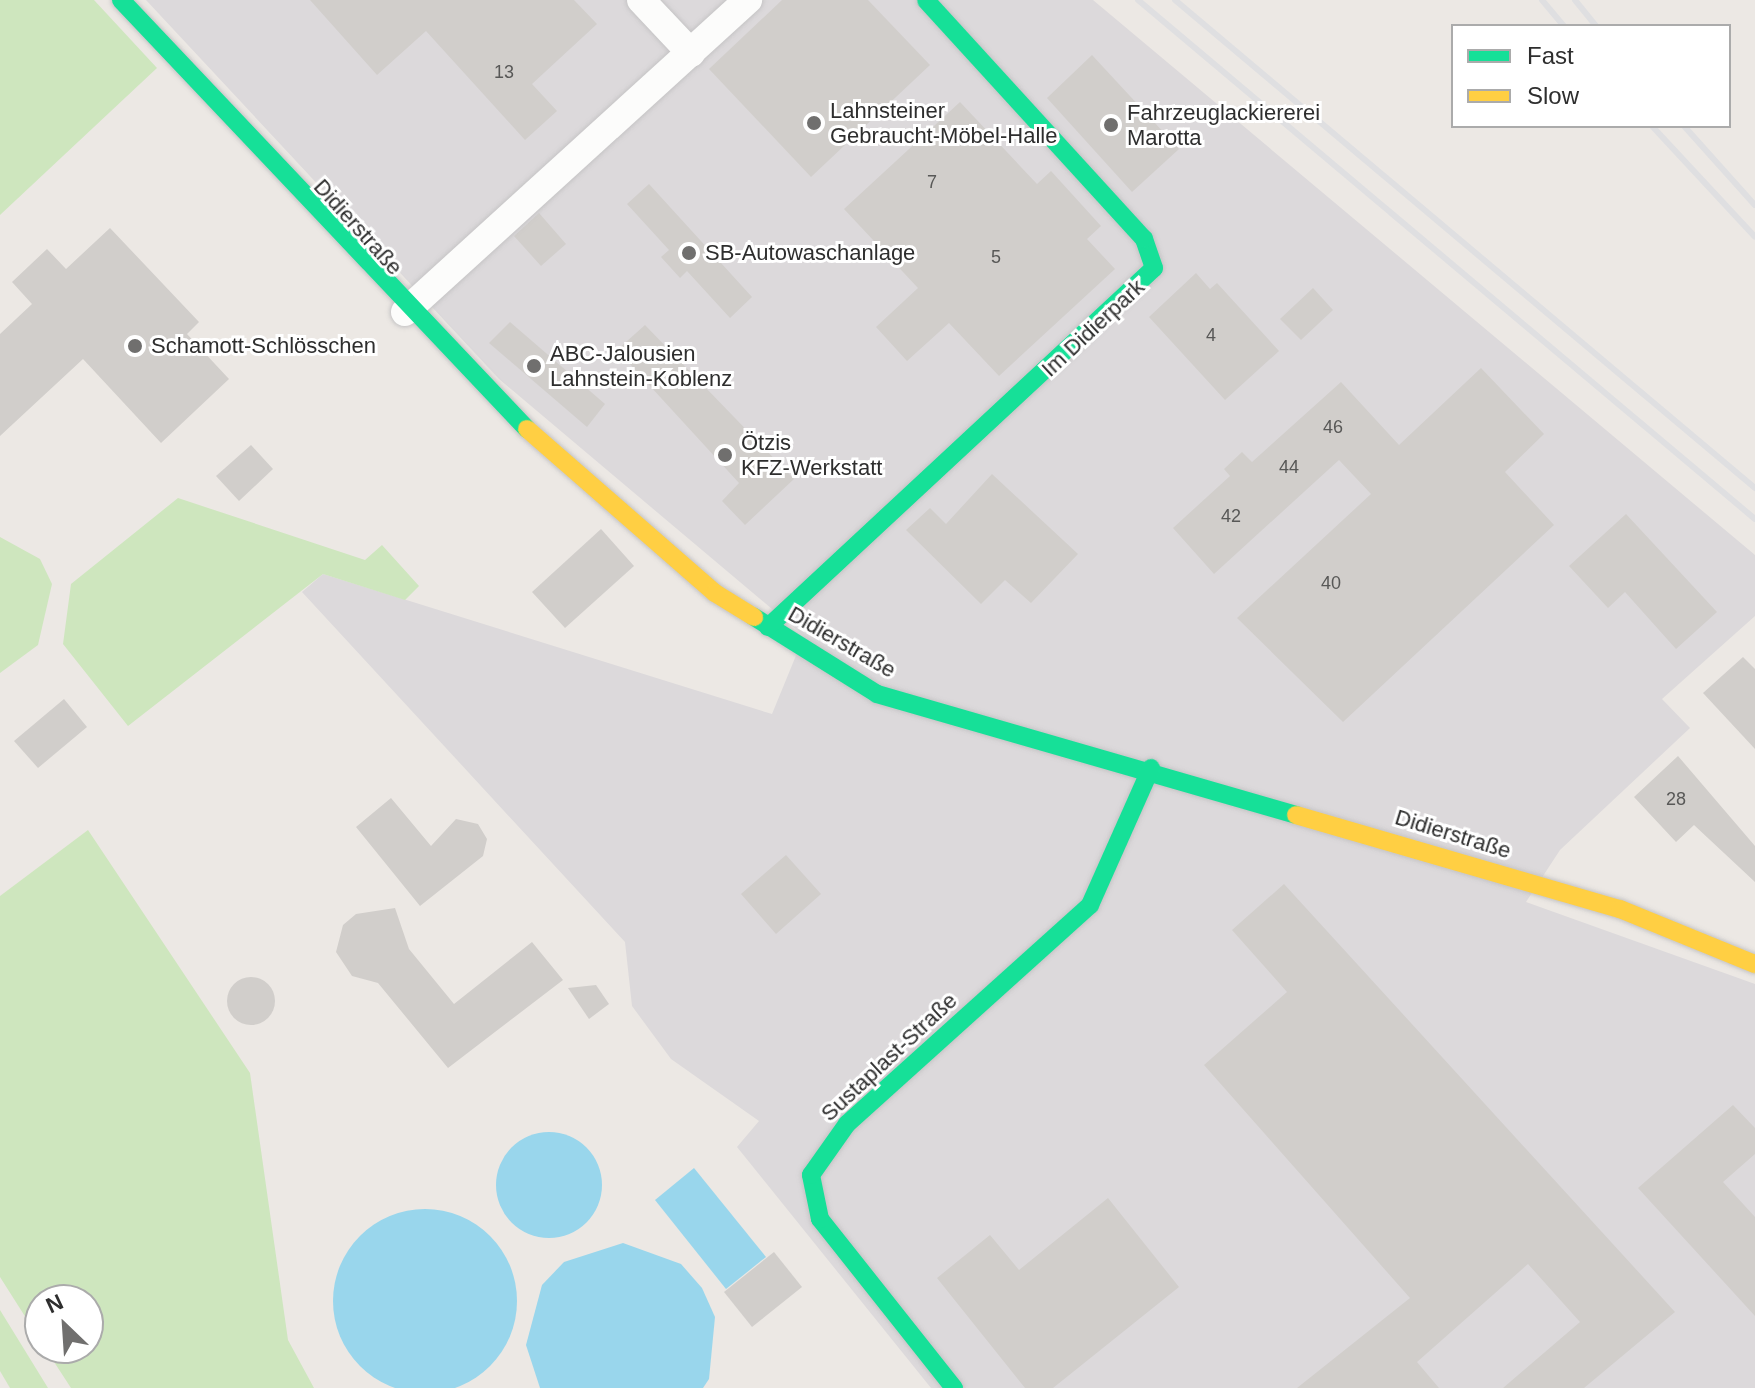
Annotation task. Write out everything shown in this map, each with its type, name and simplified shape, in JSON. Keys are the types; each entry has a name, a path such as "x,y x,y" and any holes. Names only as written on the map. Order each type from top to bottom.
{"street":[{"name":"Didierstraße","path":"121,0 405,312 653,542 768,627 877,694 1151,768 1620,909 1755,964"},
{"path":"641,0 691,53"},
{"path":"405,312 748,0"},
{"name":"Im Didierpark","path":"768,627 1154,268 1144,239 926,0"},
{"name":"Sustaplast-Straße","path":"954,1388 820,1219 811,1175 847,1124 1090,905 1151,768"}],"shaded area":[{"path":"146,0 1093,0 1755,555 1755,616 1662,699 1690,728 1560,850 1526,902 1755,984 1755,1388 931,1388 737,1147 759,1121 671,1059 632,1006 625,942 302,592 323,574 772,714 804,636 499,379"}],"green space":[{"path":"0,0 94,0 157,68 0,215"},
{"path":"178,498 365,560 382,545 419,586 405,600 323,574 128,726 63,644 71,584"},
{"path":"0,537 40,559 52,584 38,645 0,673"},
{"path":"88,830 250,1073 288,1340 314,1388 71,1388 55,1364 104,1364 104,1284 24,1284 24,1315 0,1277 0,896"},
{"path":"0,1310 24,1349 24,1364 33,1364 48,1388 10,1388 0,1371"}],"water":[{"path":"549,1132 569,1136 586,1148 598,1165 602,1185 598,1205 586,1222 569,1234 549,1238 529,1234 512,1222 500,1205 496,1185 500,1165 512,1148 529,1136"},
{"path":"694,1168 766,1257 726,1289 655,1200"},
{"path":"407,1211 443,1211 476,1224 502,1250 515,1283 515,1319 502,1352 476,1378 450,1389 400,1389 374,1378 348,1352 335,1319 335,1283 348,1250 374,1224"},
{"path":"623,1243 681,1264 702,1288 715,1317 709,1379 703,1388 540,1388 526,1345 542,1285 564,1262"}],"building":[{"path":"310,0 574,0 597,24 532,84 557,111 525,140 426,31 377,75"},
{"name":"Lahnsteiner Gebraucht-Möbel-Halle","path":"782,0 868,0 930,65 811,177 709,69"},
{"name":"Fahrzeuglackiererei Marotta","path":"1092,55 1179,149 1132,192 1047,98"},
{"path":"960,102 1037,184 1051,171 1101,226 1087,239 1115,269 999,376 949,323 907,361 876,327 918,288 844,209"},
{"name":"SB-Autowaschanlage","path":"649,184 752,297 730,318 687,271 680,278 661,257 669,250 627,204"},
{"path":"539,213 566,244 541,266 514,236"},
{"name":"Schamott-Schlösschen","path":"110,228 199,322 187,334 229,379 161,443 83,359 0,436 0,334 32,304 12,282 47,249 66,269"},
{"path":"1196,273 1210,289 1217,283 1279,351 1225,400 1149,317"},
{"path":"1313,288 1333,310 1301,340 1280,319"},
{"name":"ABC-Jalousien Lahnstein-Koblenz","path":"510,322 605,404 587,427 489,343"},
{"name":"Ötzis KFZ-Werkstatt","path":"645,325 794,479 745,525 722,501 739,483 617,350"},
{"path":"1481,368 1544,434 1505,472 1554,525 1343,722 1237,618 1371,494 1339,460 1214,574 1173,528 1230,476 1224,469 1242,452 1252,462 1341,382 1399,445"},
{"path":"251,445 273,469 239,501 216,476"},
{"path":"992,474 1078,554 1031,603 1005,580 981,604 906,530 930,508 946,524"},
{"path":"1626,514 1717,612 1676,649 1625,592 1608,608 1569,566"},
{"path":"601,529 634,566 565,628 532,592"},
{"path":"1743,657 1755,669 1755,749 1703,693"},
{"path":"64,699 87,727 38,768 14,741"},
{"path":"1678,756 1755,846 1755,882 1694,825 1676,842 1634,797"},
{"path":"391,798 431,846 456,819 478,824 487,839 483,856 420,906 356,827"},
{"path":"786,855 821,894 776,934 741,894"},
{"path":"1284,884 1675,1312 1584,1388 1503,1388 1580,1322 1528,1264 1417,1362 1439,1388 1297,1388 1410,1298 1204,1065 1287,992 1232,930"},
{"path":"395,908 409,949 454,1004 532,942 563,980 448,1068 378,983 352,976 336,952 343,925 356,914"},
{"path":"251,977 268,984 275,1001 268,1018 251,1025 234,1018 227,1001 234,984"},
{"path":"596,985 609,1004 589,1019 568,988"},
{"path":"1733,1105 1755,1128 1755,1154 1723,1182 1755,1217 1755,1316 1638,1188"},
{"path":"1108,1198 1179,1287 1053,1388 1025,1388 937,1278 990,1235 1019,1270"},
{"path":"774,1252 802,1287 752,1327 724,1292"}],"railway":[{"path":"1138,0 1755,519"},
{"path":"1175,0 1755,488"},
{"path":"1542,0 1562,24"},
{"path":"1575,0 1594,24"},
{"path":"1654,128 1755,237"},
{"path":"1686,128 1755,205"}],"traffic: fast":[{"path":"121,0 527,429"},
{"path":"768,627 1154,268 1144,239 926,0"},
{"path":"754,617 877,694 1296,815"},
{"path":"954,1388 820,1219 811,1175 847,1124 1090,905 1151,768"}],"traffic: slow":[{"path":"527,429 715,593 754,617"},
{"path":"1296,815 1620,909 1755,964"}],"place":[{"name":"Lahnsteiner Gebraucht-Möbel-Halle","path":"814,123"},
{"name":"Fahrzeuglackiererei Marotta","path":"1111,125"},
{"name":"SB-Autowaschanlage","path":"689,253"},
{"name":"Schamott-Schlösschen","path":"135,346"},
{"name":"ABC-Jalousien Lahnstein-Koblenz","path":"534,366"},
{"name":"Ötzis KFZ-Werkstatt","path":"725,455"}]}
